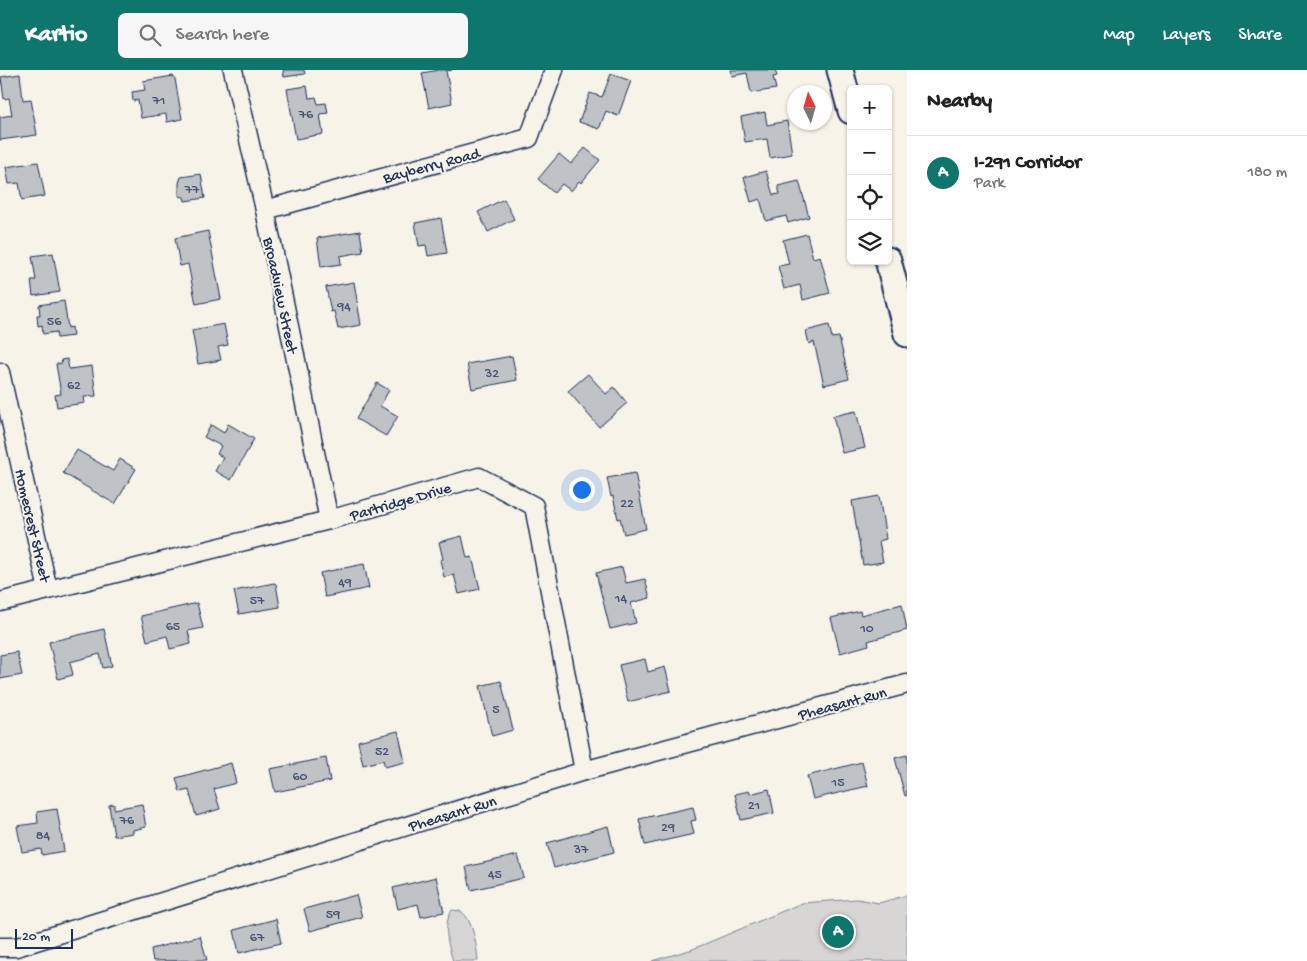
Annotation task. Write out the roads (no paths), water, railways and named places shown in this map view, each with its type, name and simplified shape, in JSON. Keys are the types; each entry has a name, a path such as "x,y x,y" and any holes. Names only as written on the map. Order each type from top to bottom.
{"main road":[{"path":"845,71 847,85"},
{"path":"889,265 907,334"}],"street":[{"name":"Broadview Street","path":"233,70 265,210 329,520"},
{"name":"Bayberry Road","path":"265,210 529,138 554,70"},
{"name":"Homecrest Street","path":"0,372 48,590"},
{"name":"Partridge Drive","path":"0,602 329,520 479,477 534,506 584,771"},
{"name":"Pheasant Run","path":"0,947 17,947 584,771 907,684"}],"place":[{"name":"I-291 Corridor","path":"838,932"}]}
